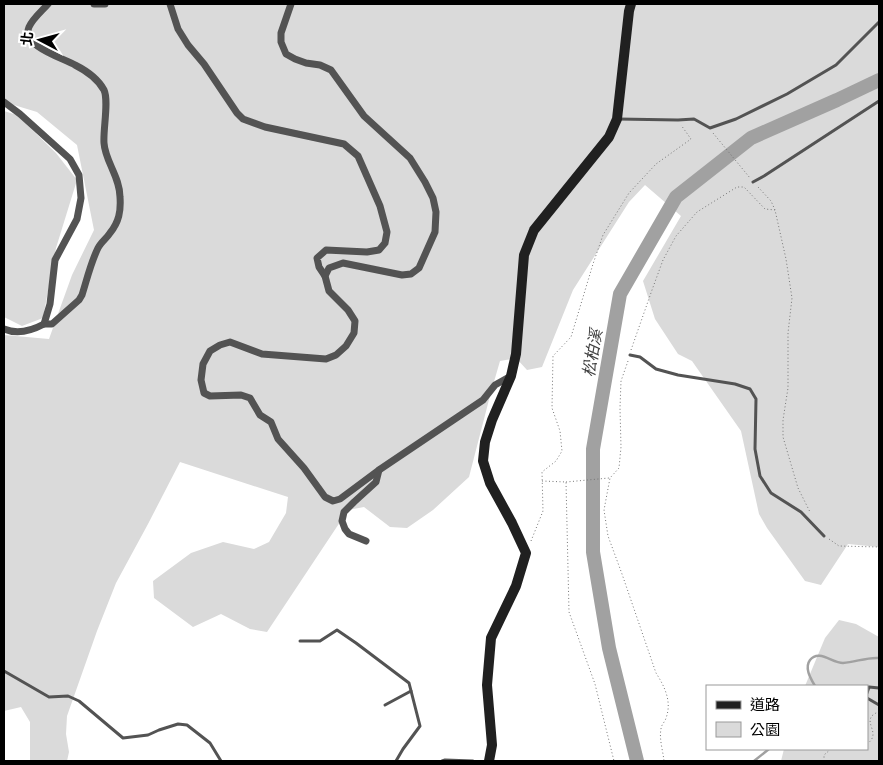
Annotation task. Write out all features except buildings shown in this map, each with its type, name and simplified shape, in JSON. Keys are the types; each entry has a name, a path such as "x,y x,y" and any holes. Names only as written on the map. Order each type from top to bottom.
{"main road":[{"path":"489,761 492,744 487,685 491,638 516,586 526,553 490,483 483,461 485,442 492,420 511,376 516,354 524,255 534,230 609,137 617,119 631,4"}],"street":[{"path":"4,329 19,332 35,329 44,324 52,324 79,300 99,246 111,233 118,221 120,212 118,180 104,145 106,102 104,90 94,78 75,65 38,47 31,41 28,35 28,28 48,4"},
{"path":"94,4 104,4"},
{"path":"170,4 178,29 188,45 204,64 243,119 266,127 344,144 358,156 380,206 387,232 385,242 379,250 367,252 326,250 317,258 318,267 325,276 329,291 348,310 355,321 354,333 346,346 336,355 326,359 262,354 230,342 210,350 203,364 201,380 204,393 210,396 241,395 250,398 260,415 271,422 278,439 304,468 325,497 333,501 340,499 379,470 483,400 495,385 511,376"},
{"path":"291,4 281,42 286,54 306,63 320,65 330,70 364,116 410,158 425,182 436,212 436,232 419,268 411,274 402,275 343,263 329,268 325,276"},
{"path":"4,102 70,159 79,175 81,198 77,219 55,260 50,304 44,324"},
{"path":"366,541 349,534 342,522 344,512 376,482 379,470"}],"lane":[{"path":"617,119 694,119 710,128 736,119 786,94 836,65 879,22"},
{"path":"753,182 879,102"},
{"path":"630,355 640,357 656,369 678,375 735,384 750,389 756,399 755,449 760,476 771,493 801,512 824,536"},
{"path":"300,641 320,641 337,630 408,683 420,726 402,749 396,761"},
{"path":"4,671 49,697 68,696 79,701 123,738 148,736 178,724 187,725 210,743 221,761"},
{"path":"868,690 869,687 879,688"},
{"path":"386,706 411,691"},
{"path":"442,761 473,761"}],"path":[{"path":"526,553 543,511 542,472 556,461 562,451 560,431 552,408 553,356 571,337 603,235 629,193 656,164 690,140 678,120"},
{"path":"710,128 753,182 771,201 775,210 786,259 792,298 788,332 788,388 783,420 783,437 798,488 810,512"},
{"path":"664,761 661,728 667,717 668,695 656,673 608,536 604,510 610,478 619,468 621,447 621,381 663,260 676,236 697,212 737,187 744,187 765,209 775,210"},
{"path":"542,481 566,482 610,478"},
{"path":"566,482 568,612 595,684 614,761"},
{"path":"824,536 839,546 879,547"},
{"path":"868,743 874,734 870,720 872,715 879,711"},
{"path":"824,761 824,755 830,750"}],"green space":[{"path":"4,4 879,4 879,547 848,544 821,585 805,581 767,528 759,514 741,431 692,361 678,354 655,319 643,281 681,216 645,185 629,202 573,290 542,367 527,370 516,358 500,361 469,477 433,510 407,528 390,527 364,507 348,510 267,632 250,629 221,614 193,627 154,598 153,581 191,553 223,542 254,549 269,542 286,513 288,497 180,462 116,583 97,631 67,716 66,734 69,752 67,761 30,761 30,722 21,707 4,711 4,335 49,339 72,275 94,230 77,145 37,112 4,102"},
{"path":"4,111 17,115 56,153 77,180 56,248 43,318 22,326 4,317"},
{"path":"839,620 856,624 879,637 879,761 781,761 784,750 868,750 868,685 805,685 825,638"}],"waterway":[{"name":"松柏溪","path":"637,761 609,648 593,552 593,449 620,294 676,197 751,138 879,80"},
{"path":"815,685 808,666 808,663 814,657 821,656 843,663 879,658"},
{"path":"754,761 768,750"}]}
